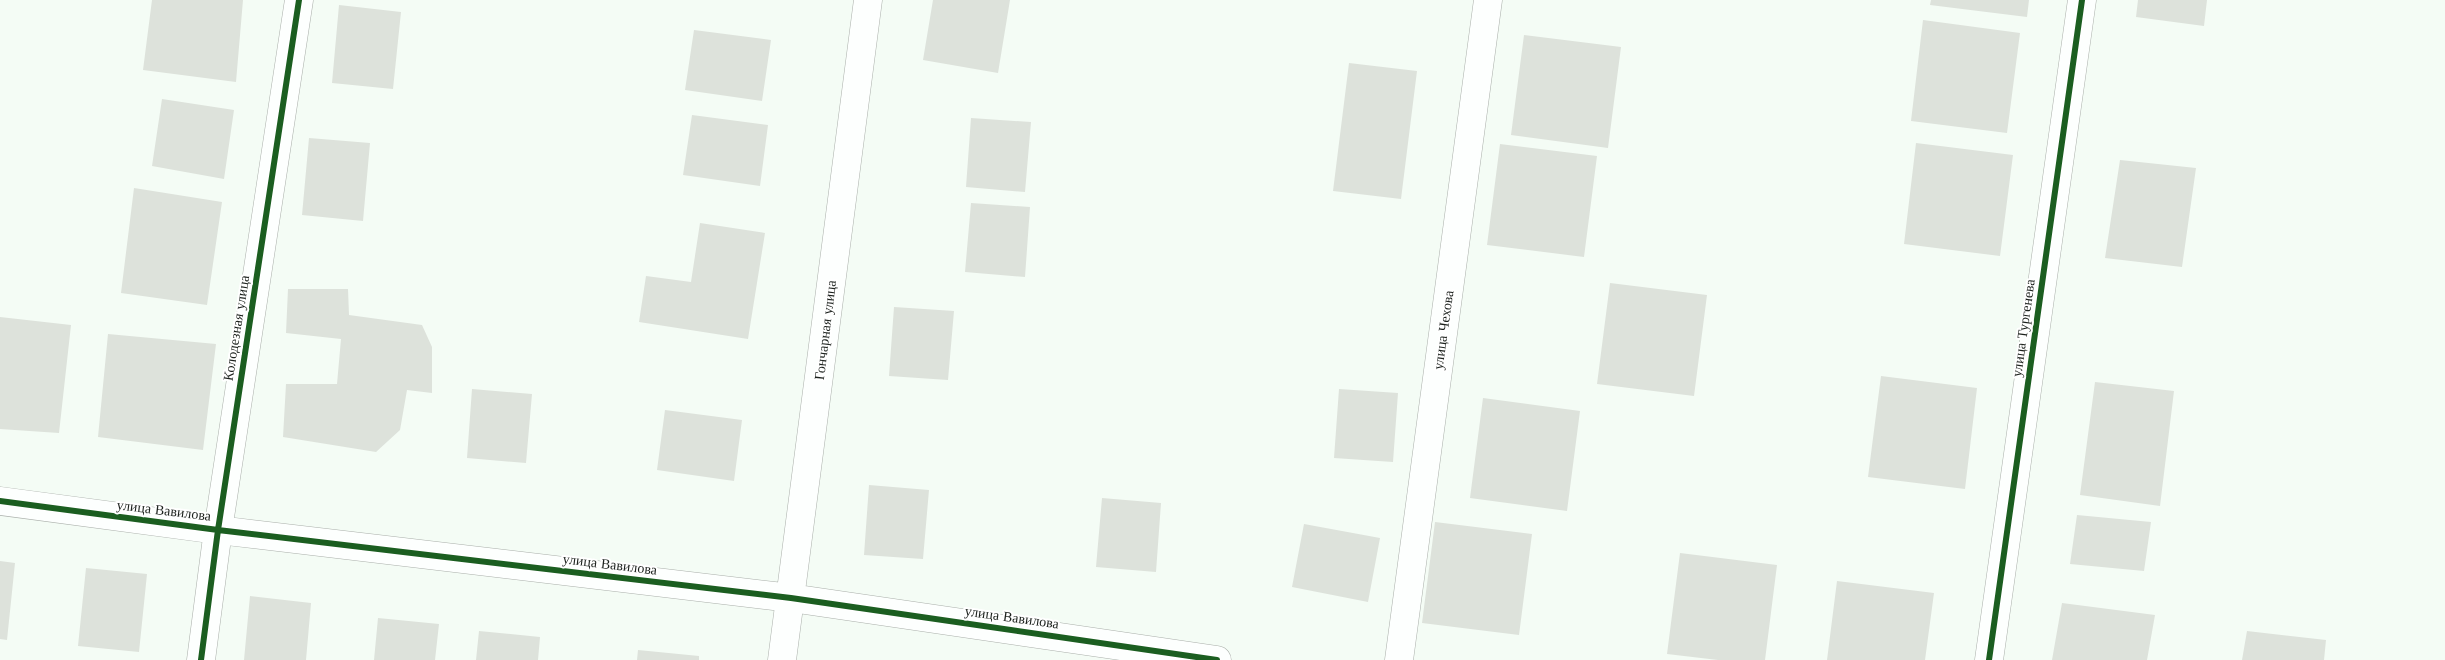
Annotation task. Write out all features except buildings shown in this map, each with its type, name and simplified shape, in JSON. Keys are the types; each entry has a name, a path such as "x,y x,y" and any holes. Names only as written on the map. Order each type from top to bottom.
{"street":[{"name":"Колодезная улица","path":"201,660 218,530 298,0"},
{"name":"Гончарная улица","path":"782,660 868,0"},
{"name":"улица Чехова","path":"1399,660 1488,0"},
{"name":"улица Тургенева","path":"1989,660 2082,0"},
{"name":"улица Вавилова","path":"0,501 218,530 791,598 1217,660"}],"cycle path":[{"path":"201,660 218,530 299,0"},
{"path":"1989,660 2082,0"},
{"path":"0,501 218,530 791,598 1217,660"}]}
